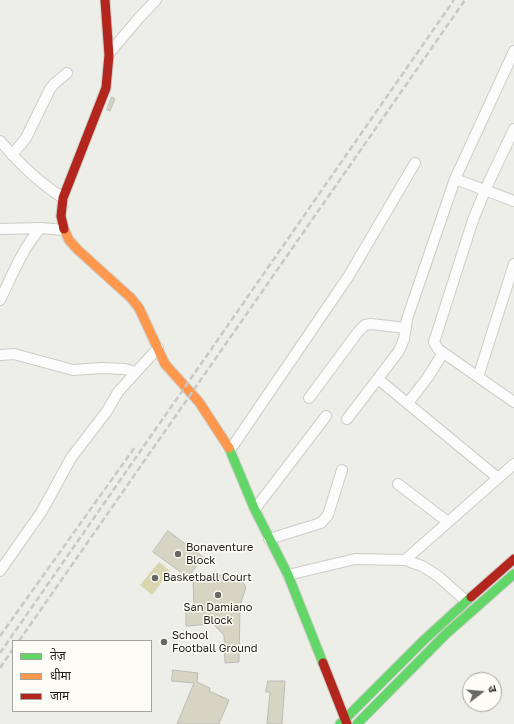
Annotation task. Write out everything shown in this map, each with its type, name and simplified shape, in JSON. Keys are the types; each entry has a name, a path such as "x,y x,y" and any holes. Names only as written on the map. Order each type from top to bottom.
{"street":[{"path":"105,0 110,52 109,72 106,88 63,198 61,216 64,230 69,240 78,250 131,298 139,308 165,364 199,402 230,450 255,510 288,575 344,722 424,640 514,559"},
{"path":"110,52 156,0"},
{"path":"347,419 399,351 404,339 407,319 455,179 514,51"},
{"path":"12,155 26,138 50,89 67,73"},
{"path":"514,129 485,191 469,233 434,342 436,347 443,353 514,402"},
{"path":"0,141 32,175 63,198"},
{"path":"230,450 348,277 415,163"},
{"path":"455,179 514,201"},
{"path":"0,228 41,228 64,230"},
{"path":"0,300 20,260 41,228"},
{"path":"478,377 514,264"},
{"path":"309,398 358,332 365,325 374,324 406,328"},
{"path":"0,571 42,512 71,458 107,411 118,392 158,348"},
{"path":"408,403 443,353"},
{"path":"0,355 8,354 20,356 73,370 101,368 125,369 135,372"},
{"path":"378,379 498,478"},
{"path":"255,510 326,416"},
{"path":"405,560 514,464"},
{"path":"269,539 317,524 324,520 328,515 342,470"},
{"path":"398,484 448,522"},
{"path":"288,575 355,559 405,560 422,566 434,573 466,601"},
{"path":"357,724 447,633 514,574"}],"shaded area":[{"name":"Basketball Court","path":"159,562 170,571 152,595 140,585"}],"building":[{"path":"112,97 115,99 110,111 107,110"},
{"path":"168,531 203,557 189,576 238,575 246,587 240,605 239,662 225,663 224,635 213,624 186,626 186,605 194,605 193,581 153,552"},
{"path":"173,670 198,673 197,682 210,688 209,691 229,700 219,724 177,724 194,683 172,681"},
{"path":"268,681 285,681 282,724 267,724 270,692 266,692"}],"railway":[{"path":"0,653 454,0"},
{"path":"20,640 465,0"},
{"path":"0,636 135,447"},
{"path":"0,668 12,650"}],"traffic: fast":[{"path":"229,448 254,508 288,575 323,663"},
{"path":"357,724 447,633 514,574"},
{"path":"340,724 424,640 471,597"}],"traffic: slow":[{"path":"64,229 69,240 78,250 131,298 139,308 165,364 199,402 229,448"}],"traffic: jam":[{"path":"64,229 61,216 63,198 106,88 109,55 105,0"},
{"path":"471,597 514,559"},
{"path":"323,663 347,724"}],"place":[{"name":"Bonaventure Block","path":"178,554"},
{"name":"Basketball Court","path":"155,578"},
{"name":"San Damiano Block","path":"218,595"},
{"name":"School Football Ground","path":"164,642"}]}
